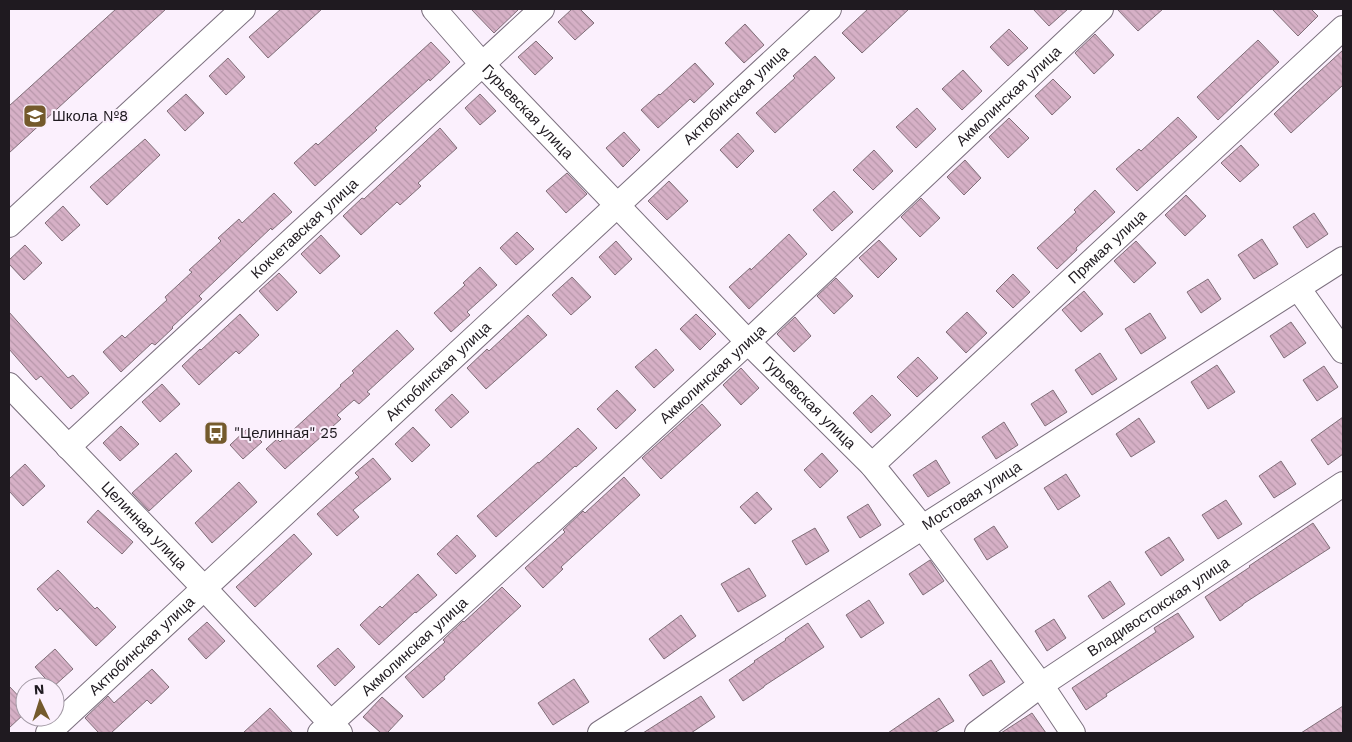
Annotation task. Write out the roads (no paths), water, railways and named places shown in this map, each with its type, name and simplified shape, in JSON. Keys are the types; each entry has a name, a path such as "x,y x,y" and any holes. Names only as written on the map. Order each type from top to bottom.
{"street":[{"path":"9,225 243,9"},
{"name":"Гурьевская улица","path":"434,9 482,64 748,342 872,465 923,528 1041,685 1073,733"},
{"name":"Кокчетавская улица","path":"68,447 542,9"},
{"name":"Актюбинская улица","path":"48,733 829,9"},
{"name":"Акмолинская улица","path":"330,730 748,342 1101,9"},
{"name":"Прямая улица","path":"872,465 1343,28"},
{"name":"Мостовая улица","path":"600,733 1343,259"},
{"path":"1298,288 1343,351"},
{"name":"Целинная улица","path":"9,385 204,588 330,730"},
{"name":"Владивостокская улица","path":"977,733 1041,685 1343,484"}],"place":[{"name":"Школа №8","path":"35,116"},
{"name":"\"Целинная\" 25","path":"216,433"}]}
